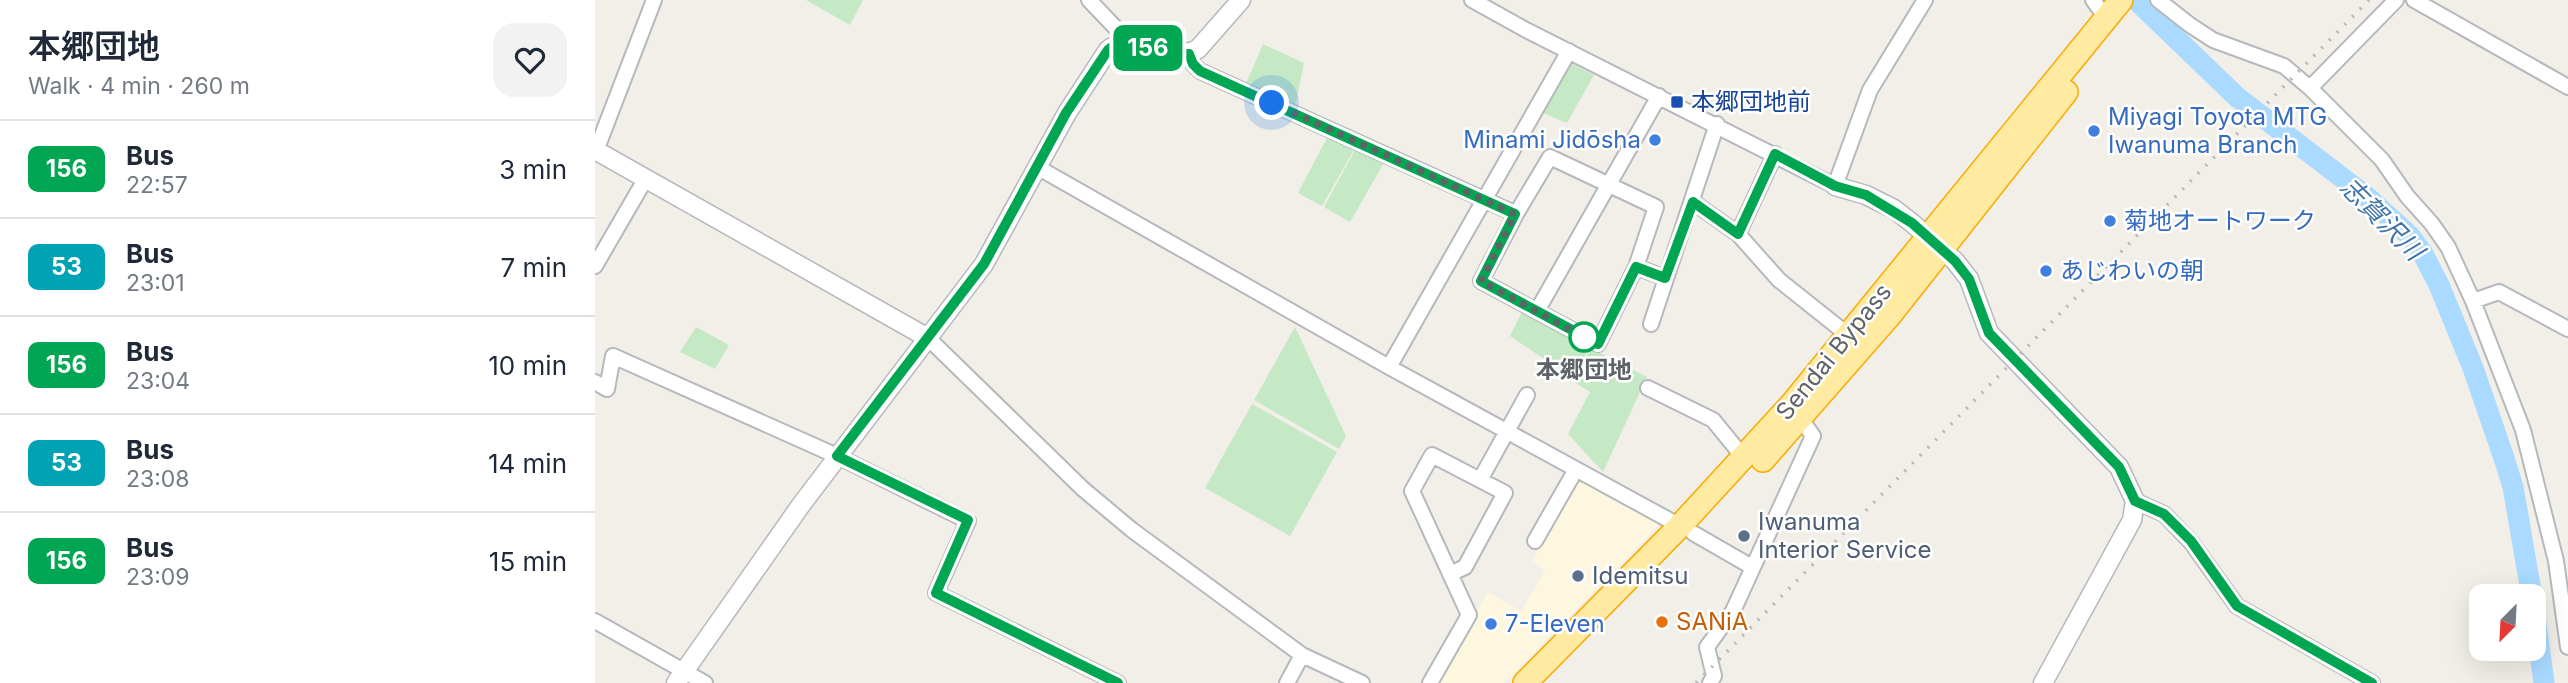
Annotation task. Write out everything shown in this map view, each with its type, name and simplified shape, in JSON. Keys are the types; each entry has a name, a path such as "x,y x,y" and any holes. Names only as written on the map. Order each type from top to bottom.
{"highway":[{"name":"Sendai Bypass","path":"1525,683 1801,419 1883,324 1935,243 2118,5"},
{"name":"Sendai Bypass","path":"1546,683 1686,529 1848,335 1935,243"}],"street":[{"path":"654,0 596,150 928,338 1093,497 1195,578 1302,655 1363,683"},
{"path":"1089,0 1130,43"},
{"path":"680,677 837,456 984,264 1066,113 1108,50 1118,44 1130,43 1178,55 1189,54 1198,49 1241,0"},
{"path":"1472,0 1835,186 1866,195 1893,209 1955,261 1969,279 1989,333 2119,467 2135,501 2132,520 2043,683"},
{"path":"1835,186 1870,90 1925,0"},
{"path":"2158,0 2213,40 2284,66 2382,160 2448,247 2473,301 2523,430 2556,561 2568,647"},
{"path":"2309,88 2396,0"},
{"path":"2414,0 2568,87"},
{"path":"1389,367 1569,51"},
{"path":"1189,54 1200,71 1515,214"},
{"path":"1537,311 1659,96"},
{"path":"1651,324 1717,124"},
{"path":"1738,234 1775,154"},
{"path":"1551,157 1609,183 1656,207 1636,267 1598,344 1481,281 1515,214 1551,157"},
{"path":"1037,167 1389,367 1752,567"},
{"path":"595,266 646,178"},
{"path":"1693,202 1738,234 1779,280 1848,335"},
{"path":"1636,267 1665,278"},
{"path":"2473,301 2499,292 2568,329"},
{"path":"601,385 607,389 613,356 837,456 968,520 936,593 1118,683"},
{"path":"1648,388 1713,420 1744,458"},
{"path":"1480,480 1527,395"},
{"path":"1710,683 1714,676 1707,647 1733,611 1813,436 1801,419"},
{"path":"1430,683 1469,615 1450,574 1412,491 1432,454 1505,493 1465,566 1450,574"},
{"path":"1535,541 1575,471"},
{"path":"2135,501 2164,514 2191,541 2237,606 2372,683"},
{"path":"595,621 680,677 705,683"},
{"path":"1287,683 1302,655"}],"shaded area":[{"path":"1584,478 1662,522 1504,683 1436,683 1488,592 1521,611 1545,570 1532,561 1576,480"}],"green space":[{"path":"806,0 863,0 850,25"},
{"path":"1263,44 1304,63 1295,108 1245,86"},
{"path":"1566,61 1594,75 1567,123 1538,111"},
{"path":"1328,136 1355,148 1322,206 1298,193"},
{"path":"1356,148 1385,161 1350,222 1324,207"},
{"path":"1522,312 1588,349 1574,379 1510,336"},
{"path":"696,327 729,345 715,369 680,352"},
{"path":"1295,327 1346,436 1339,449 1254,400"},
{"path":"1590,348 1647,377 1603,472 1568,434 1590,392 1574,382"},
{"path":"1252,404 1337,452 1290,536 1205,488"}],"waterway":[{"name":"志賀沢川","path":"2136,0 2238,98 2366,196 2410,236 2423,254 2439,285 2473,368 2504,458 2513,487 2530,584"},
{"name":"志賀沢川","path":"2541,662 2544,683"}],"railway":[{"path":"1696,683 2369,0"}],"bus line":[{"name":"156","path":"1118,683 936,593 968,520 837,456 984,264 1066,113 1108,50 1118,44 1130,43 1178,55 1189,54 1200,71 1515,214 1481,281 1598,344 1636,267 1665,278 1693,202 1738,234 1775,154 1835,186 1866,195 1912,223 1955,261 1969,279 1989,333 2119,467 2135,501 2164,514 2191,541 2237,606 2372,683"}],"place":[{"name":"本郷団地前","path":"1677,102"},
{"name":"Miyagi Toyota MTG Iwanuma Branch","path":"2094,131"},
{"name":"Minami Jidōsha","path":"1655,140"},
{"name":"菊地オートワーク","path":"2110,221"},
{"name":"あじわいの朝","path":"2046,271"},
{"name":"本郷団地","path":"1584,337"},
{"name":"Iwanuma Interior Service","path":"1744,536"},
{"name":"Idemitsu","path":"1578,576"},
{"name":"SANiA","path":"1662,622"},
{"name":"7-Eleven","path":"1491,624"}],"route":[{"path":"1272,103 1515,214 1481,281 1584,337"}]}
